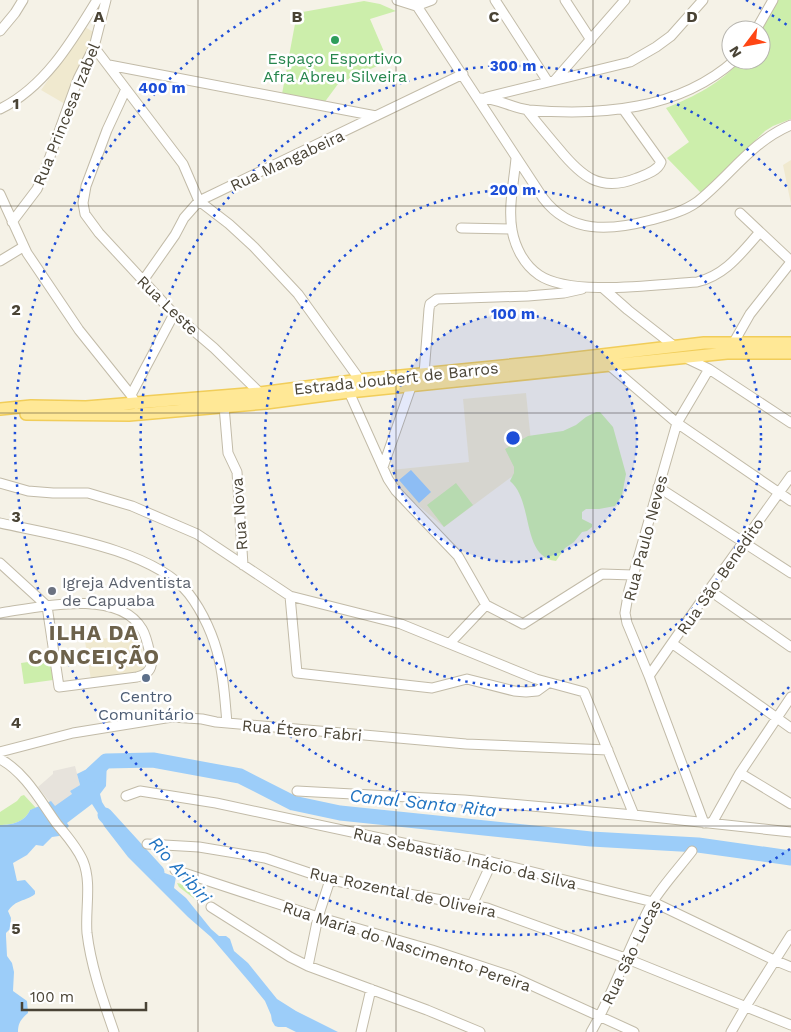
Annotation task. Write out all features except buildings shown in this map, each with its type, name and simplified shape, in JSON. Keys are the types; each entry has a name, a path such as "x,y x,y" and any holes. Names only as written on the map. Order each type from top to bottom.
{"main road":[{"name":"Estrada Joubert de Barros","path":"0,409 31,406 86,407 133,399 260,392 674,346 734,342 791,343"},
{"name":"Estrada Joubert de Barros","path":"0,416 33,414 129,415 609,365 688,359 727,353 791,353"}],"street":[{"path":"0,31 23,0"},
{"path":"0,109 22,95 49,71 82,25 97,0"},
{"name":"Rua Princesa Izabel","path":"12,222 36,189 44,173 78,79 94,47 106,0"},
{"path":"397,0 415,3 432,0"},
{"path":"495,0 551,81"},
{"path":"565,0 591,40"},
{"path":"551,81 591,40 625,0"},
{"path":"482,98 630,62 671,36 703,0"},
{"path":"762,20 774,0"},
{"path":"415,3 463,74 482,98 516,158 551,208 562,218 590,226 606,228 623,227 686,209 714,187 763,140 791,125"},
{"path":"94,47 184,164 199,201 229,224 254,247 298,294 360,380"},
{"path":"109,65 376,117"},
{"path":"482,98 527,110 624,109 663,101 678,95 706,81 721,70"},
{"name":"Rua Mangabeira","path":"142,282 175,235 184,218 199,201 463,74"},
{"name":"Rua Leste","path":"126,89 107,130 86,186 83,203 84,211 91,224 142,282 174,314 214,348 260,392"},
{"path":"527,110 582,175 607,184 625,183 642,177 660,166 660,159 624,109"},
{"path":"516,158 511,202 512,229 518,249 525,261 539,275 560,284 603,288 697,282 710,278 730,266 760,232"},
{"path":"0,194 23,247 66,313 133,399 174,314"},
{"path":"734,342 750,314 791,261 740,213"},
{"path":"461,228 512,229"},
{"path":"0,262 23,247"},
{"path":"424,374 429,309 430,304 437,299 564,293 588,286"},
{"path":"603,288 674,346"},
{"path":"688,359 709,369 791,423"},
{"path":"609,365 677,422 791,500"},
{"name":"Rua Paulo Neves","path":"708,823 630,633 625,612 633,575 677,422 709,369"},
{"path":"383,467 411,387"},
{"path":"349,392 396,491 458,556 486,605 523,624 602,574 633,575"},
{"name":"Rua Nova","path":"224,406 228,453 237,472 243,565"},
{"name":"Rua São Benedito","path":"649,676 743,541 791,476"},
{"path":"0,483 28,491 53,493 88,492 132,506 197,534 290,596 401,624 548,683 584,692 634,815"},
{"path":"658,487 791,573"},
{"path":"0,523 115,550 157,568 174,580 189,594 201,613 216,647 227,723"},
{"path":"0,563 47,606 59,687 144,676 149,671 152,662 142,629 129,615 115,608 96,603 47,606 0,613"},
{"path":"709,590 791,647"},
{"path":"290,596 297,673 432,688 467,679 514,691 526,692 537,691 548,683"},
{"path":"450,643 486,605"},
{"path":"672,644 791,728"},
{"path":"708,823 791,697"},
{"name":"Rua Étero Fabri","path":"0,752 73,733 172,717 466,744 608,750"},
{"path":"0,758 19,773 41,801 83,862 87,880 87,931 90,952 114,1032"},
{"path":"740,773 791,804"},
{"path":"297,790 464,800 634,815 791,832"},
{"name":"Rua Sebastião Inácio da Silva","path":"126,796 140,791 216,803 492,862 653,902 774,960 791,966"},
{"name":"Rua Rozental de Oliveira","path":"147,844 199,847 266,858 330,880 472,904 625,958 791,1025"},
{"name":"Rua São Lucas","path":"591,1032 653,902 692,851"},
{"path":"472,904 492,862"},
{"name":"Rua Maria do Nascimento Pereira","path":"175,870 318,917 432,950 511,976 634,1032"},
{"path":"308,966 318,917 330,880"},
{"path":"211,907 290,957 308,966 427,1010 480,1032"},
{"path":"731,1032 791,935"},
{"path":"361,1031 371,989"}],"shaded area":[{"path":"85,27 95,33 65,104 41,90"},
{"path":"791,160 791,204 783,165"},
{"path":"526,393 533,461 444,527 402,492 391,470 469,462 463,399"},
{"path":"139,634 145,673 91,680 85,641"},
{"path":"75,766 80,785 70,791 72,794 66,823 38,787 53,774 53,771"}],"green space":[{"path":"778,0 791,0 791,119 765,131 701,193 667,158 689,142 666,108 716,83 731,70 771,70 771,20 767,20"},
{"name":"Espaço Esportivo Afra Abreu Silveira","path":"364,1 380,4 396,11 370,19 388,61 338,84 324,103 282,94 297,13"},
{"path":"596,412 600,412 613,427 626,474 622,495 615,506 586,509 582,512 582,519 592,524 592,527 582,532 574,542 565,548 556,561 545,557 537,550 532,539 522,501 510,481 514,473 514,467 505,449 528,436 563,431"},
{"path":"456,483 473,505 444,527 427,505"},
{"path":"50,659 53,680 24,684 21,663"},
{"path":"24,795 36,808 30,810 18,822 0,825 0,812"},
{"path":"177,883 201,888 196,900 179,887"}],"water":[{"path":"411,470 431,492 419,503 399,480"},
{"name":"Rio Aribiri","path":"107,759 106,786 100,794 102,802 128,844 136,843 139,853 159,871 176,877 174,888 186,898 211,929 219,936 226,936 230,939 234,951 248,963 277,999 296,1011 338,1032 296,1032 286,1027 275,1026 265,1001 252,985 211,937 188,917 128,857 104,826 92,804 67,823 69,826 59,836 52,837 43,846 36,845 27,855 13,863 17,881 25,880 35,891 35,894 17,902 8,911 11,918 10,929 6,933 7,956 12,963 14,972 13,991 27,1001 28,1013 20,1021 18,1032 0,1032 0,825 18,822 30,810 51,801 55,806 72,794 70,791 80,785 77,774"}],"waterway":[{"name":"Canal Santa Rita","path":"92,774 106,761 153,760 240,776 293,803 340,813 591,839 698,845 791,858"},
{"name":"Rio Aribiri","path":"105,815 157,872"}],"place":[{"name":"Espaço Esportivo Afra Abreu Silveira","path":"335,40"},
{"name":"Igreja Adventista de Capuaba","path":"52,591"},
{"name":"Centro Comunitário","path":"146,678"}],"district":[{"name":"ILHA DA CONCEIÇÃO","path":"94,645"}]}
